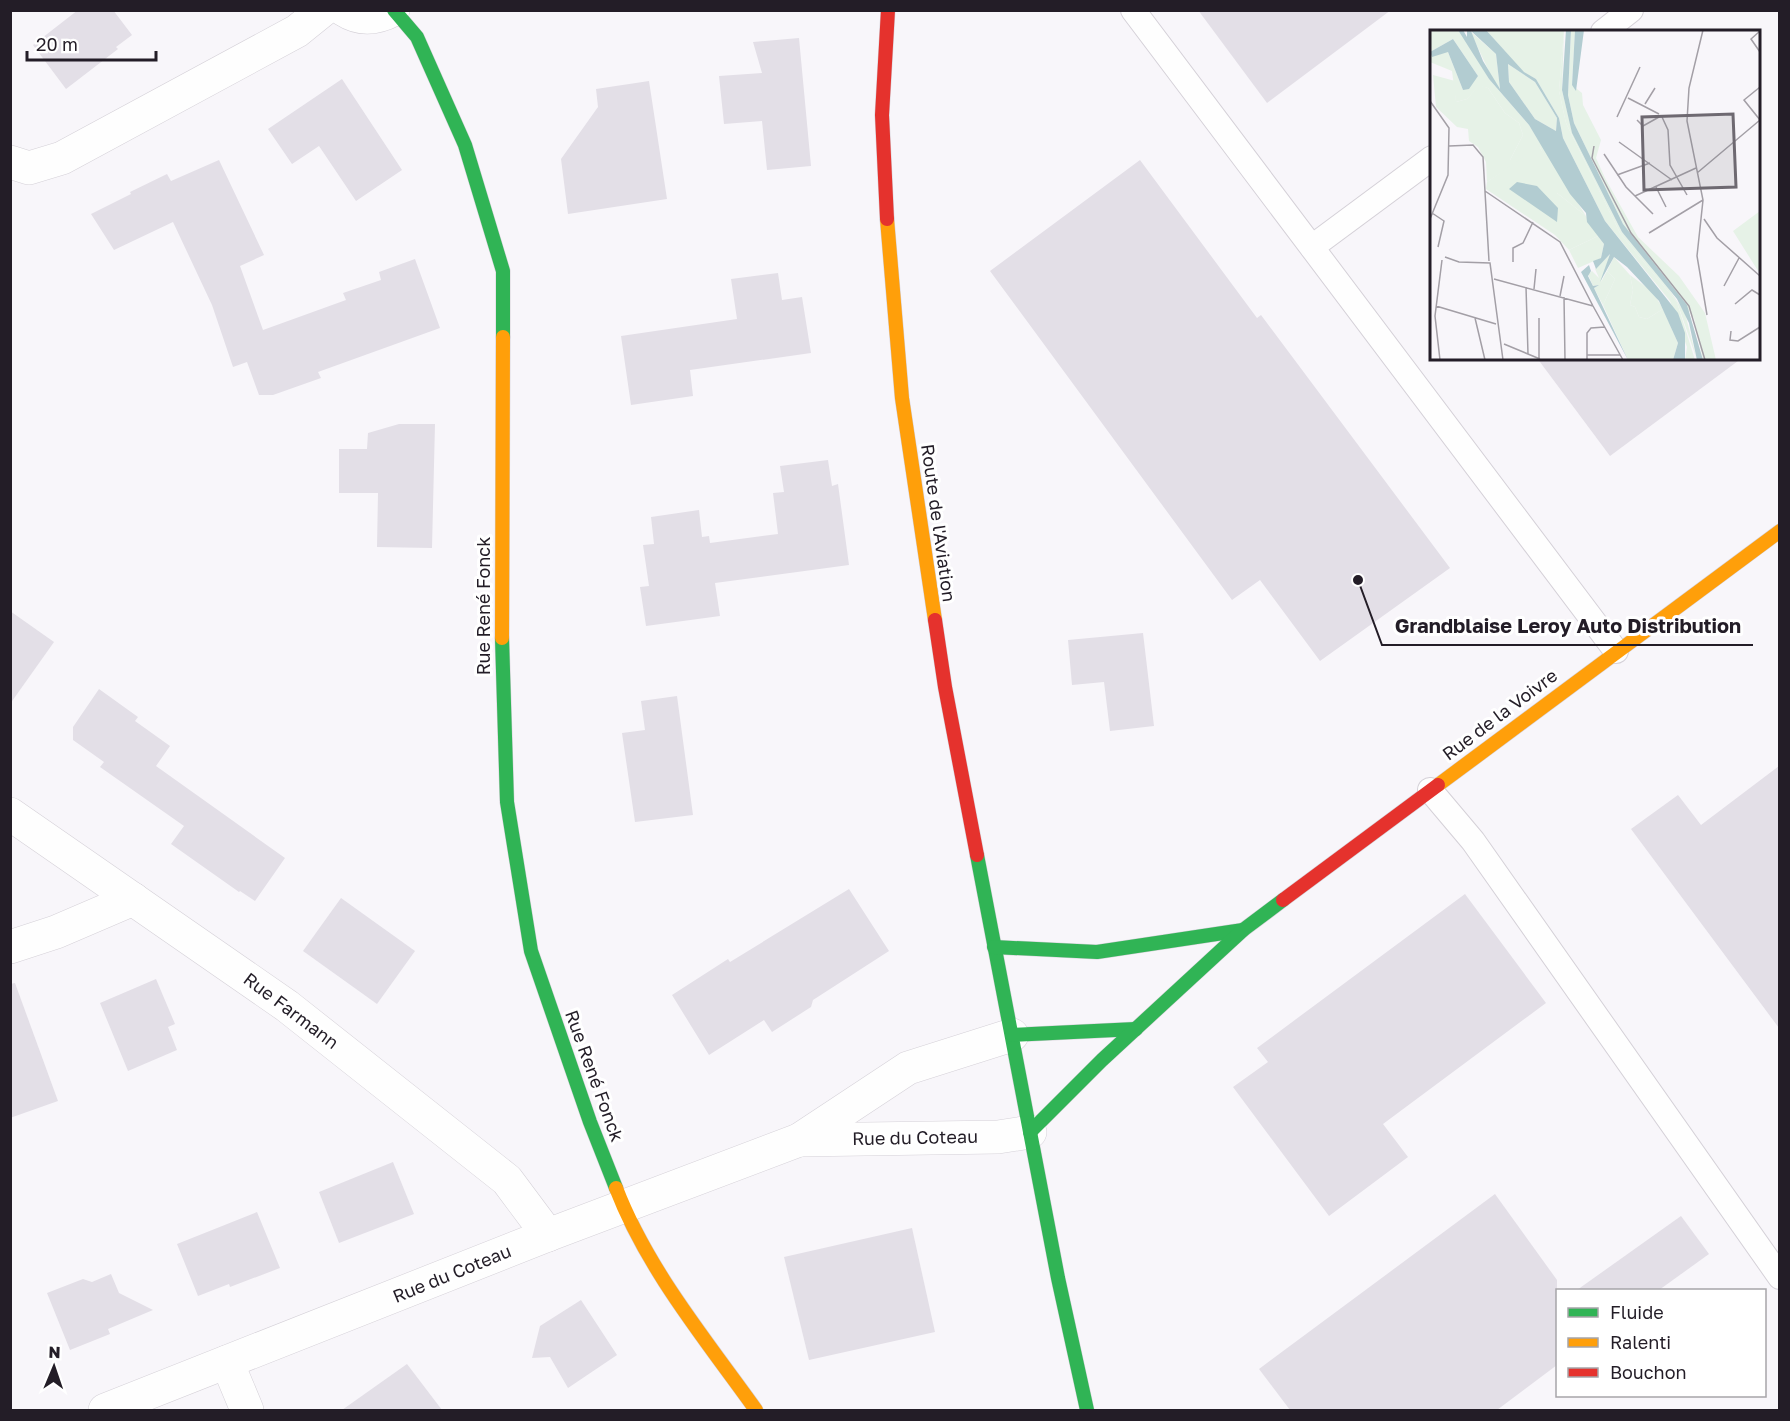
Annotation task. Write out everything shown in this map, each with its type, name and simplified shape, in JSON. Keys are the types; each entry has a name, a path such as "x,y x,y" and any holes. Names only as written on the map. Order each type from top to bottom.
{"street":[{"path":"10,162 29,168 62,158 297,31 323,10"},
{"path":"344,10 362,18 379,17 394,10"},
{"name":"Rue René Fonck","path":"394,10 417,37 465,145 503,271 502,676 507,802 531,951 590,1122 623,1207 670,1291 756,1410"},
{"name":"Route de l'Aviation","path":"888,10 882,126 885,201 902,398 945,687 1030,1132 1087,1410"},
{"name":"Rue de la Voivre","path":"1030,1132 1136,1029 1244,930 1430,789 1779,531"},
{"name":"Rue Farmann","path":"10,814 287,1006 507,1180 548,1235"},
{"path":"10,947 56,932 134,899"},
{"name":"Rue de la Voivre","path":"994,946 1097,952 1244,930"},
{"path":"1012,1035 1136,1029"},
{"name":"Rue du Coteau","path":"105,1410 548,1235 799,1140 908,1068 1012,1035"},
{"name":"Rue du Coteau","path":"799,1140 998,1137 1030,1132"},
{"path":"227,1362 247,1410"}],"lane":[{"path":"1133,10 1616,651"},
{"path":"1606,30 1631,10"},
{"path":"1312,247 1430,159"},
{"path":"1430,789 1479,851 1779,1277"}],"building":[{"path":"78,10 113,10 132,35 116,47 118,49 66,89 33,45"},
{"path":"1198,10 1391,10 1267,103"},
{"path":"799,38 811,166 767,170 762,121 724,124 719,76 762,73 753,42"},
{"path":"342,79 402,170 356,201 319,146 292,164 268,129"},
{"path":"649,81 667,199 568,214 561,159 598,107 596,89"},
{"path":"219,160 264,255 240,266 263,330 346,300 343,293 381,280 379,272 415,259 440,328 318,372 321,378 273,395 259,395 247,362 233,367 212,305 173,222 114,250 91,214 167,174 171,181"},
{"path":"1140,160 1257,318 1261,315 1450,568 1320,661 1260,580 1232,600 990,271"},
{"path":"778,273 782,300 802,297 811,353 690,370 693,396 631,405 621,336 737,319 731,279"},
{"path":"1538,360 1739,360 1610,456"},
{"path":"399,424 435,424 432,548 377,547 378,493 339,493 339,449 367,449 368,433"},
{"path":"828,460 832,486 838,484 849,565 715,583 720,616 646,626 640,587 649,586 643,545 654,544 651,517 699,510 702,537 709,536 710,543 778,534 773,493 784,492 780,466"},
{"path":"10,611 54,642 10,704"},
{"path":"1143,633 1154,726 1110,731 1104,682 1072,685 1068,640"},
{"path":"99,689 138,717 135,721 170,746 156,766 285,858 255,901 171,844 184,826 100,767 104,762 73,740 73,727"},
{"path":"677,696 693,815 635,822 622,733 645,730 641,701"},
{"path":"1779,766 1779,1028 1631,829 1678,795 1701,825"},
{"path":"849,889 889,951 813,1000 811,1007 772,1032 764,1020 709,1055 672,995 728,959 730,962"},
{"path":"1465,894 1546,1003 1383,1124 1408,1157 1329,1216 1233,1087 1268,1062 1257,1048"},
{"path":"341,898 415,951 377,1004 303,951"},
{"path":"156,979 175,1024 168,1027 177,1050 128,1071 100,1003"},
{"path":"15,983 58,1101 10,1118 10,984"},
{"path":"393,1162 414,1214 339,1243 319,1192"},
{"path":"1495,1194 1557,1280 1556,1366 1497,1410 1290,1410 1259,1369"},
{"path":"257,1212 280,1268 230,1287 229,1284 198,1296 177,1244"},
{"path":"1681,1216 1709,1254 1660,1289 1578,1289"},
{"path":"912,1228 935,1332 809,1360 784,1257"},
{"path":"111,1274 119,1293 153,1310 108,1329 110,1334 70,1350 47,1293 83,1279 92,1282"},
{"path":"581,1300 617,1355 568,1388 550,1357 532,1358 540,1326"},
{"path":"407,1364 442,1410 342,1410"}],"traffic: fast":[{"path":"394,10 417,37 465,145 503,271 503,337"},
{"path":"502,638 507,802 531,951 590,1122 616,1188"},
{"path":"977,855 1058,1278 1087,1410"},
{"path":"1030,1132 1102,1060 1243,930 1283,900"},
{"path":"994,947 1097,952 1243,930"},
{"path":"1012,1035 1136,1029"}],"traffic: slow":[{"path":"887,219 902,398 935,620"},
{"path":"502,638 503,337"},
{"path":"1438,785 1780,531"},
{"path":"616,1188 629,1218 661,1275 756,1410"}],"traffic: jam":[{"path":"887,219 882,115 888,10"},
{"path":"935,620 945,687 977,855"},
{"path":"1283,900 1438,785"}],"place":[{"name":"Grandblaise Leroy Auto Distribution","path":"1358,580"}]}
